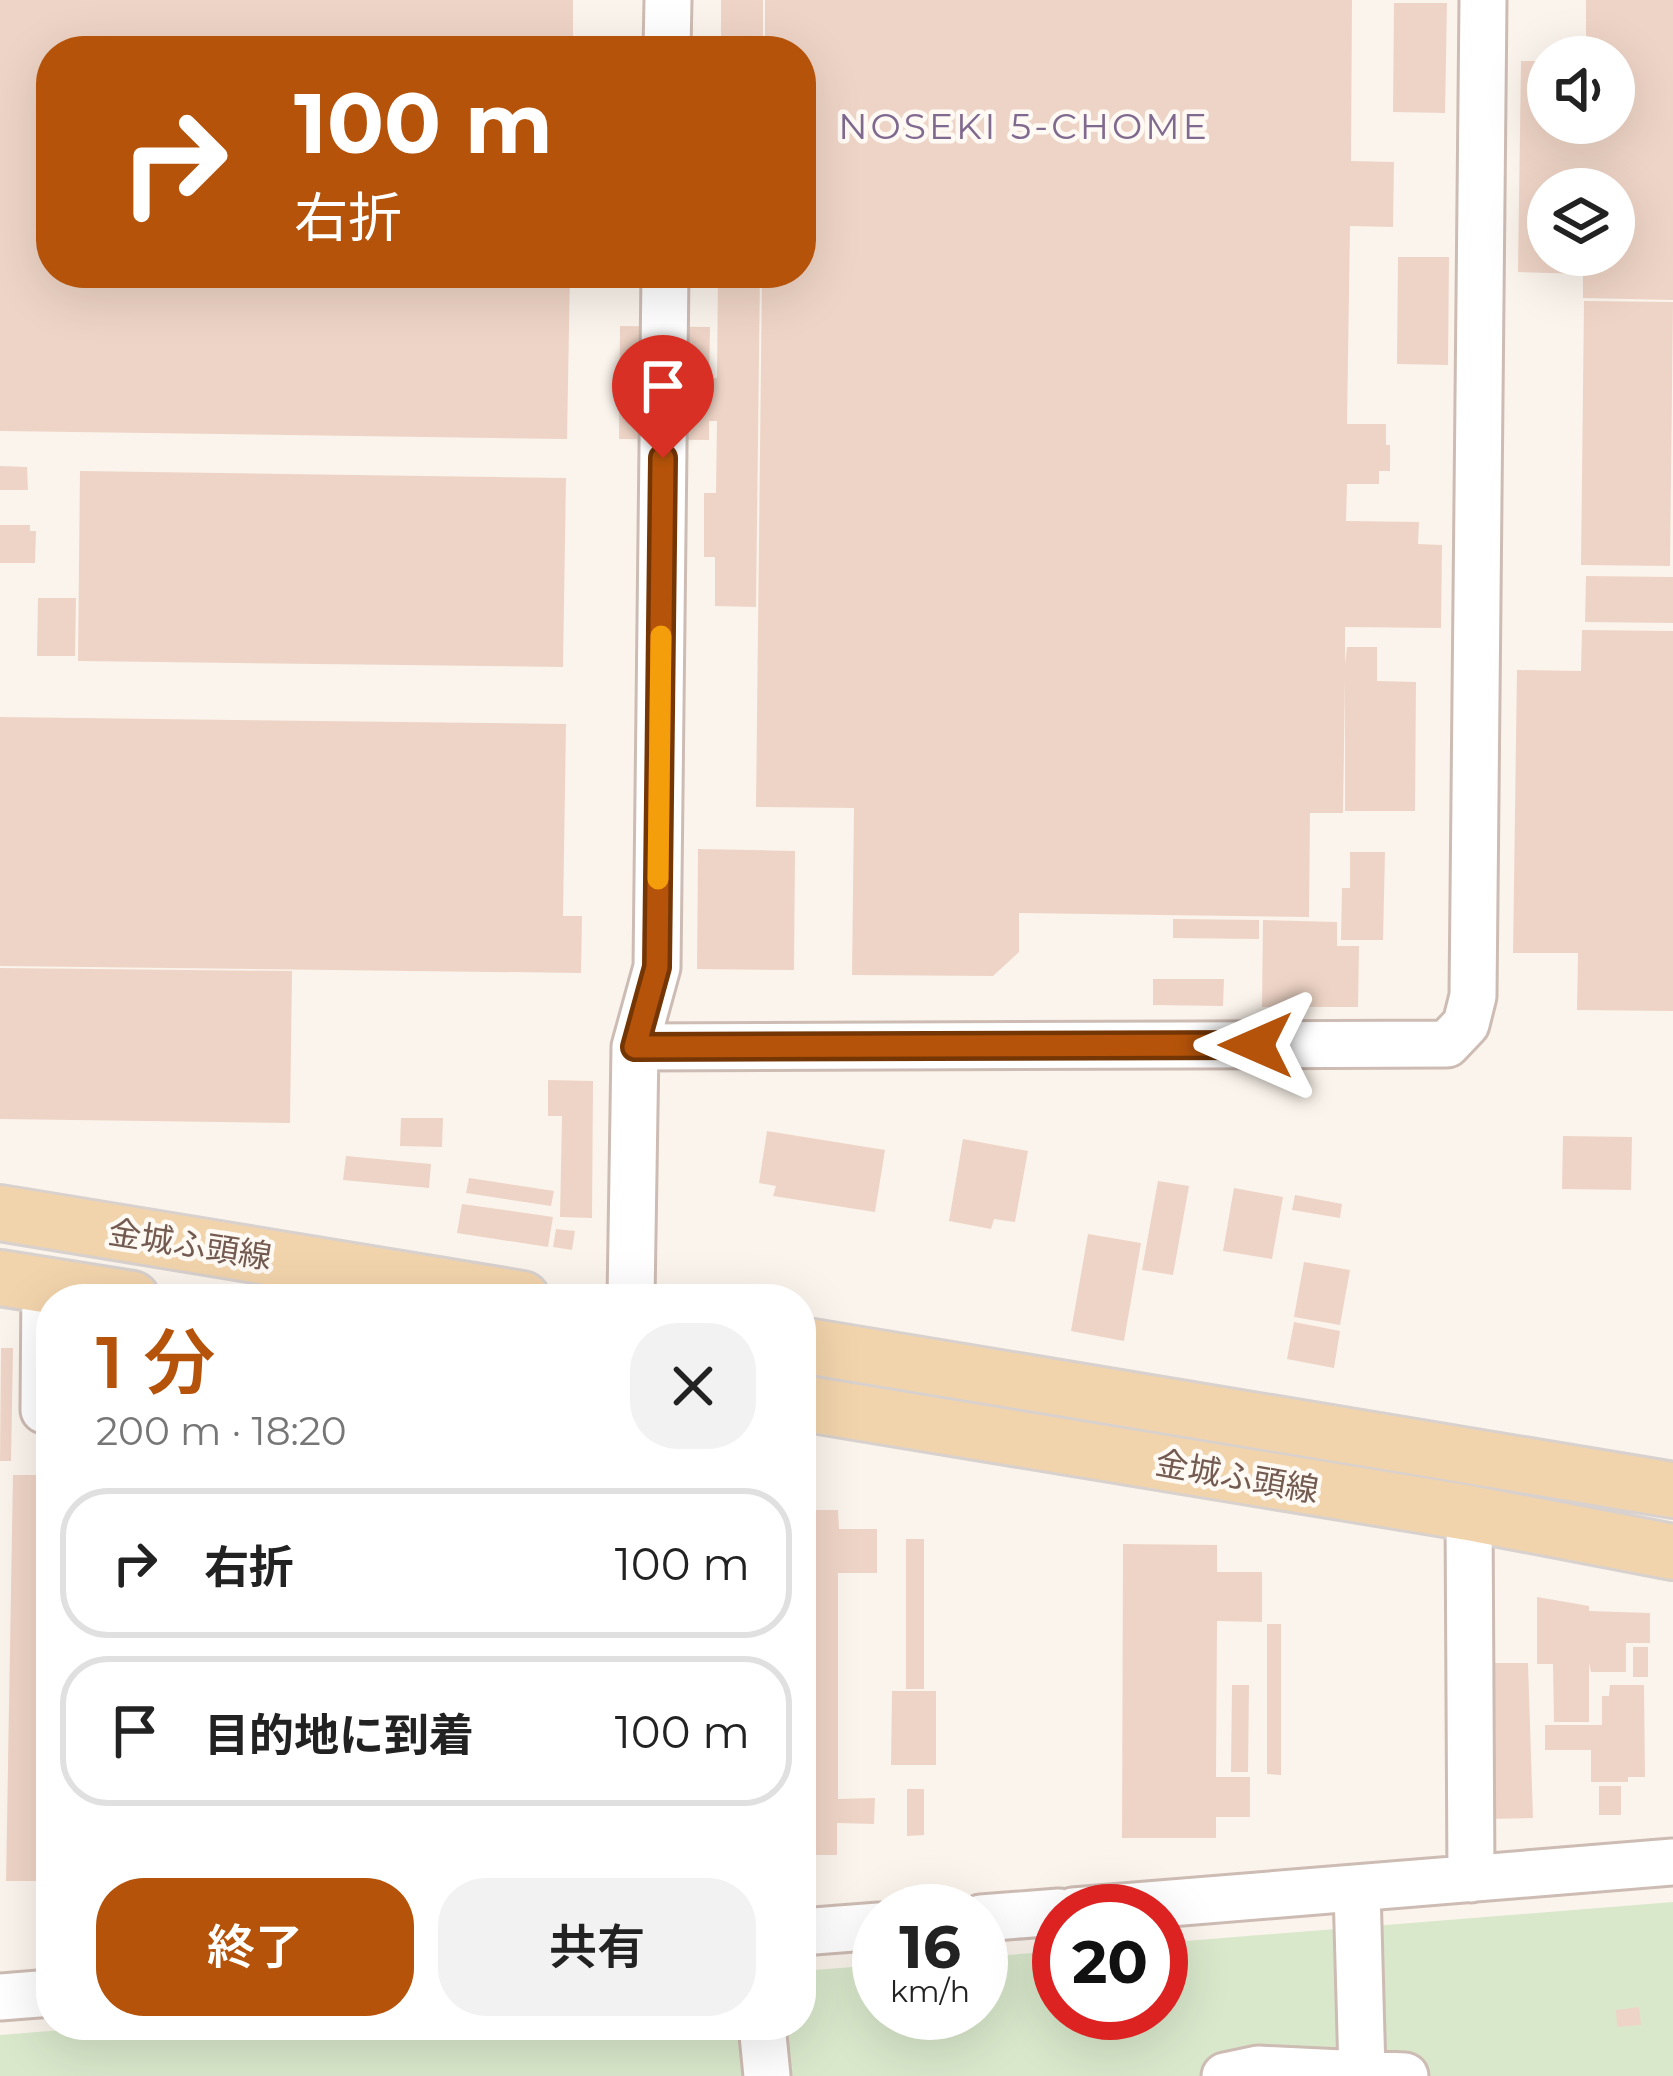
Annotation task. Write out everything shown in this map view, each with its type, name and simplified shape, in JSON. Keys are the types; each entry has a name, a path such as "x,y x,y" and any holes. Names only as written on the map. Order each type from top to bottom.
{"main road":[{"name":"金城ふ頭線","path":"0,1213 431,1284"},
{"name":"金城ふ頭線","path":"816,1348 1673,1490"},
{"name":"金城ふ頭線","path":"816,1405 1469,1513 1673,1552"}],"street":[{"path":"667,36 668,0"},
{"path":"635,1047 1447,1044 1466,1024 1473,996 1483,0"},
{"path":"631,1284 635,1047 657,967 665,288"},
{"path":"23,1281 36,1361"},
{"path":"1469,1513 1471,1879"},
{"path":"1188,1902 1673,1862"},
{"path":"1225,2076 1258,2069 1384,2074 1357,1889"},
{"path":"816,1931 852,1928"},
{"path":"0,1997 36,1994"},
{"path":"763,2040 767,2076"}],"green space":[{"path":"1673,1902 1673,2076 0,2076 0,2035 36,2032 36,2040 816,2040 816,1970 852,1967 852,2040 1008,2040 1008,1955 1032,1953 1032,2040 1188,2040 1188,1941"}],"building":[{"path":"0,0 573,0 573,36 36,36 36,288 570,288 567,439 0,431"},
{"path":"721,0 763,0 763,36 721,36"},
{"path":"765,0 1352,0 1351,161 1394,162 1393,227 1350,226 1347,424 1386,424 1390,471 1379,471 1379,484 1347,484 1346,521 1419,522 1418,544 1442,545 1441,628 1345,627 1345,664 1347,647 1377,647 1377,681 1416,682 1415,811 1345,811 1345,679 1343,813 1310,813 1309,917 1019,913 1019,952 993,976 852,975 854,808 756,807 762,288 816,288 816,36 765,36"},
{"path":"1586,0 1673,0 1673,300 1583,298 1583,276 1635,276 1635,168 1527,168 1527,272 1518,272 1521,61 1527,61 1527,144 1635,144 1635,36 1586,36"},
{"path":"1394,3 1447,3 1445,113 1393,112"},
{"path":"1398,257 1449,257 1448,365 1397,364"},
{"path":"718,288 760,288 756,607 715,606 715,557 704,557 704,493 716,493 717,421 709,421 709,440 619,439 620,326 710,327 709,378 717,378"},
{"path":"1584,301 1673,302 1670,566 1581,565"},
{"path":"0,466 27,467 28,490 0,490"},
{"path":"80,471 566,478 563,667 78,661"},
{"path":"0,525 30,525 30,531 36,531 35,563 0,563"},
{"path":"1586,576 1673,577 1673,623 1585,622"},
{"path":"38,598 76,598 75,656 37,656"},
{"path":"1582,630 1673,631 1673,1011 1577,1010 1578,953 1513,953 1517,670 1581,671"},
{"path":"0,717 566,724 563,916 582,916 581,973 0,966"},
{"path":"698,849 795,851 794,970 697,969"},
{"path":"1350,852 1385,852 1383,940 1341,940 1342,888 1350,888"},
{"path":"1173,919 1259,920 1259,939 1173,938"},
{"path":"1263,920 1337,922 1337,946 1359,946 1358,1007 1262,1007"},
{"path":"0,968 292,971 290,1123 0,1119"},
{"path":"1153,979 1224,979 1223,1006 1153,1005"},
{"path":"548,1080 593,1081 592,1218 560,1217 562,1116 548,1116"},
{"path":"401,1118 443,1118 442,1147 400,1146"},
{"path":"767,1131 885,1150 875,1212 773,1196 776,1186 759,1183"},
{"path":"1563,1136 1632,1137 1631,1190 1562,1189"},
{"path":"963,1139 1028,1151 1015,1222 994,1219 991,1229 949,1221"},
{"path":"346,1156 431,1164 429,1188 343,1180"},
{"path":"469,1178 554,1191 551,1206 466,1193"},
{"path":"1158,1181 1189,1186 1173,1275 1142,1270"},
{"path":"1234,1188 1283,1197 1272,1259 1223,1251"},
{"path":"1295,1195 1342,1204 1340,1218 1292,1210"},
{"path":"462,1204 553,1217 548,1247 457,1233"},
{"path":"556,1229 575,1231 572,1250 553,1247"},
{"path":"1088,1234 1141,1243 1124,1341 1071,1331"},
{"path":"1304,1262 1350,1270 1340,1325 1294,1317"},
{"path":"1294,1322 1340,1331 1334,1368 1287,1359"},
{"path":"1,1348 13,1348 11,1461 0,1461"},
{"path":"13,1475 36,1475 36,1881 6,1881"},
{"path":"816,1510 838,1510 839,1529 877,1529 877,1573 838,1573 838,1799 875,1798 874,1824 837,1823 837,1855 816,1855"},
{"path":"906,1539 924,1539 924,1689 906,1689"},
{"path":"1123,1544 1217,1545 1217,1572 1262,1572 1262,1622 1217,1621 1216,1777 1250,1777 1250,1817 1216,1817 1216,1838 1122,1838"},
{"path":"1537,1597 1589,1606 1589,1611 1650,1613 1650,1643 1626,1643 1626,1672 1591,1672 1589,1663 1589,1722 1554,1722 1553,1664 1537,1664"},
{"path":"1267,1624 1281,1624 1281,1775 1267,1774"},
{"path":"1633,1647 1648,1647 1648,1677 1633,1677"},
{"path":"1494,1663 1528,1663 1533,1818 1487,1819 1487,1716 1494,1716"},
{"path":"1232,1685 1249,1685 1248,1772 1231,1772"},
{"path":"1610,1685 1644,1685 1645,1777 1591,1782 1591,1750 1545,1750 1545,1725 1602,1725 1602,1696 1609,1696"},
{"path":"892,1691 936,1691 936,1765 891,1765"},
{"path":"1599,1786 1621,1786 1621,1815 1599,1815"},
{"path":"907,1789 924,1789 924,1835 907,1836"},
{"path":"1639,2007 1641,2025 1617,2027 1616,2010"}],"slow traffic":[{"path":"658,879 661,636"}],"district":[{"name":"NOSEKI 5-CHOME","path":"1024,126"}],"route":[{"path":"663,458 657,967 635,1047 1256,1045"}]}
